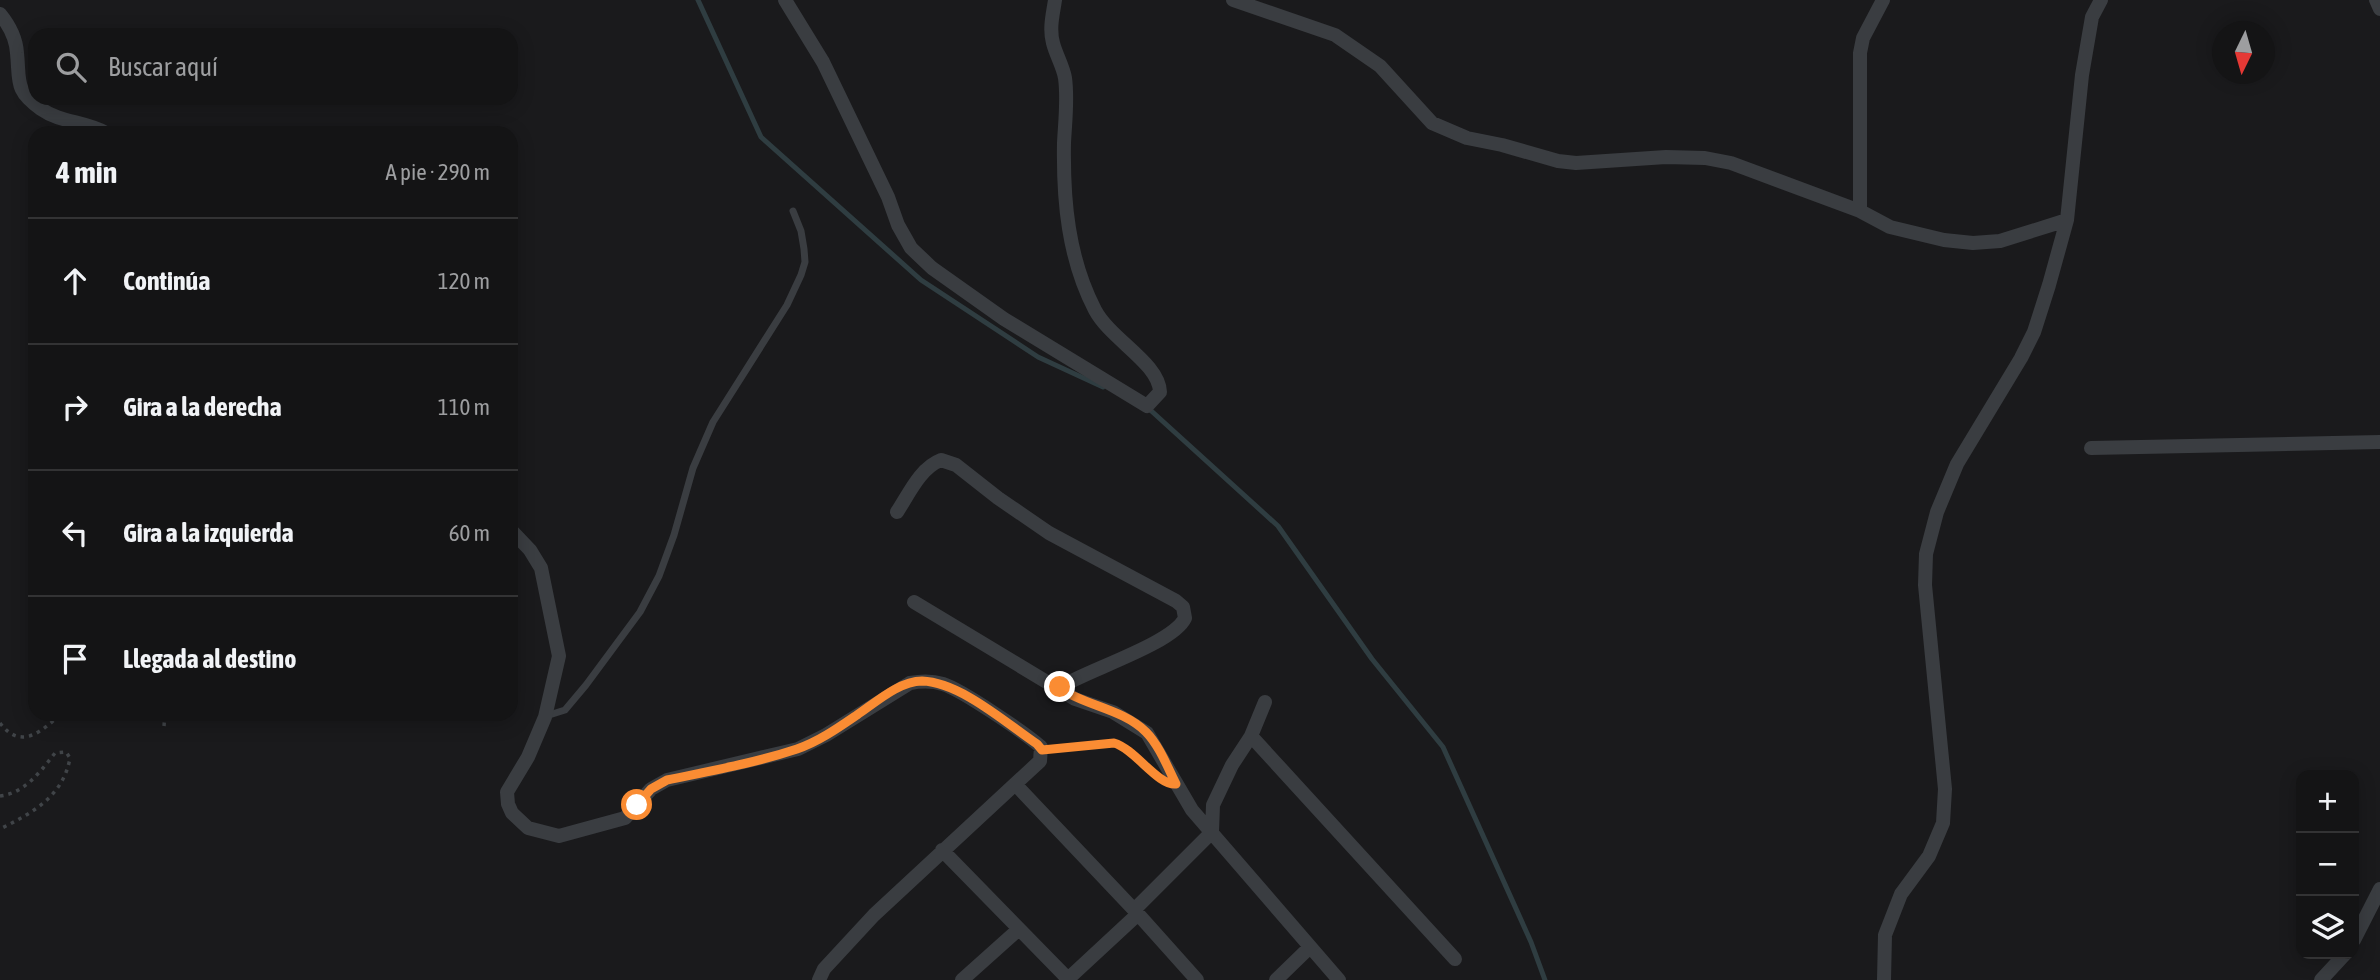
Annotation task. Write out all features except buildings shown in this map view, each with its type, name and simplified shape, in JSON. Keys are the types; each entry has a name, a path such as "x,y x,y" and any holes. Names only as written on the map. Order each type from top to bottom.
{"street":[{"path":"785,0 823,62 911,248 932,268 1004,318 1147,407 1160,392 1158,378 1151,368 1111,333 1097,313 1085,289 1068,230 1064,202 1065,78 1051,28 1055,0"},
{"path":"1233,0 1335,35 1380,66 1432,123 1467,138 1576,163 1666,157 1705,158 1731,163 1860,211 1890,227 1944,240 1973,243 2000,241 2067,220"},
{"path":"1860,211 1860,53 1863,38 1883,0"},
{"path":"1884,980 1885,935 1901,894 1929,856 1944,823 1945,789 1925,585 1926,554 1937,512 1957,464 2034,332 2067,220 2082,75 2092,17 2101,0"},
{"path":"2376,0 2380,9"},
{"path":"0,14 9,25 14,38 17,52 16,78 28,99"},
{"path":"37,105 63,121 90,126"},
{"path":"2091,447 2380,442"},
{"path":"897,512 922,474 931,464 941,460 956,465 1049,533 1183,607 1185,618 1178,628 1132,654 1059,688"},
{"path":"518,537 541,568 559,646 558,665 545,717 528,757 509,786 507,798 509,809 522,824 535,831 559,836 625,818 651,789 667,780 798,749 826,735 910,682 944,684 1026,736 1042,750 1040,761 942,850 855,936 824,969 820,980"},
{"path":"914,602 1075,699 1113,712 1147,733 1182,796 1339,980"},
{"path":"942,850 1069,979 1212,832 1213,805 1232,765 1251,736 1265,702"},
{"path":"1251,736 1455,959"},
{"path":"1014,784 1197,980"},
{"path":"2359,930 2380,889"},
{"path":"962,980 1019,929"},
{"path":"1276,980 1310,947"},
{"path":"2320,980 2340,959"}],"lane":[{"path":"545,717 565,710 586,685 640,612 659,576 702,445 713,422 787,305 802,275 804,249 801,231 793,211"}],"path":[{"path":"0,723 22,737 32,736 52,721"},
{"path":"164,721 164,726"},
{"path":"1042,750 1114,743 1123,746 1147,766"},
{"path":"0,796 23,788 54,753 66,752 70,758 61,783 50,799 0,829"}],"waterway":[{"path":"698,0 761,137 921,280 1038,357 1103,387"},
{"path":"1147,407 1278,526 1372,659 1443,747 1531,942 1545,980"}],"route":[{"path":"637,805 651,789 667,780 798,749 826,735 910,682 922,681 944,684 969,698 1042,750 1114,743 1138,757 1166,783 1176,784 1147,733 1135,723 1113,712 1075,699 1060,687"}]}
